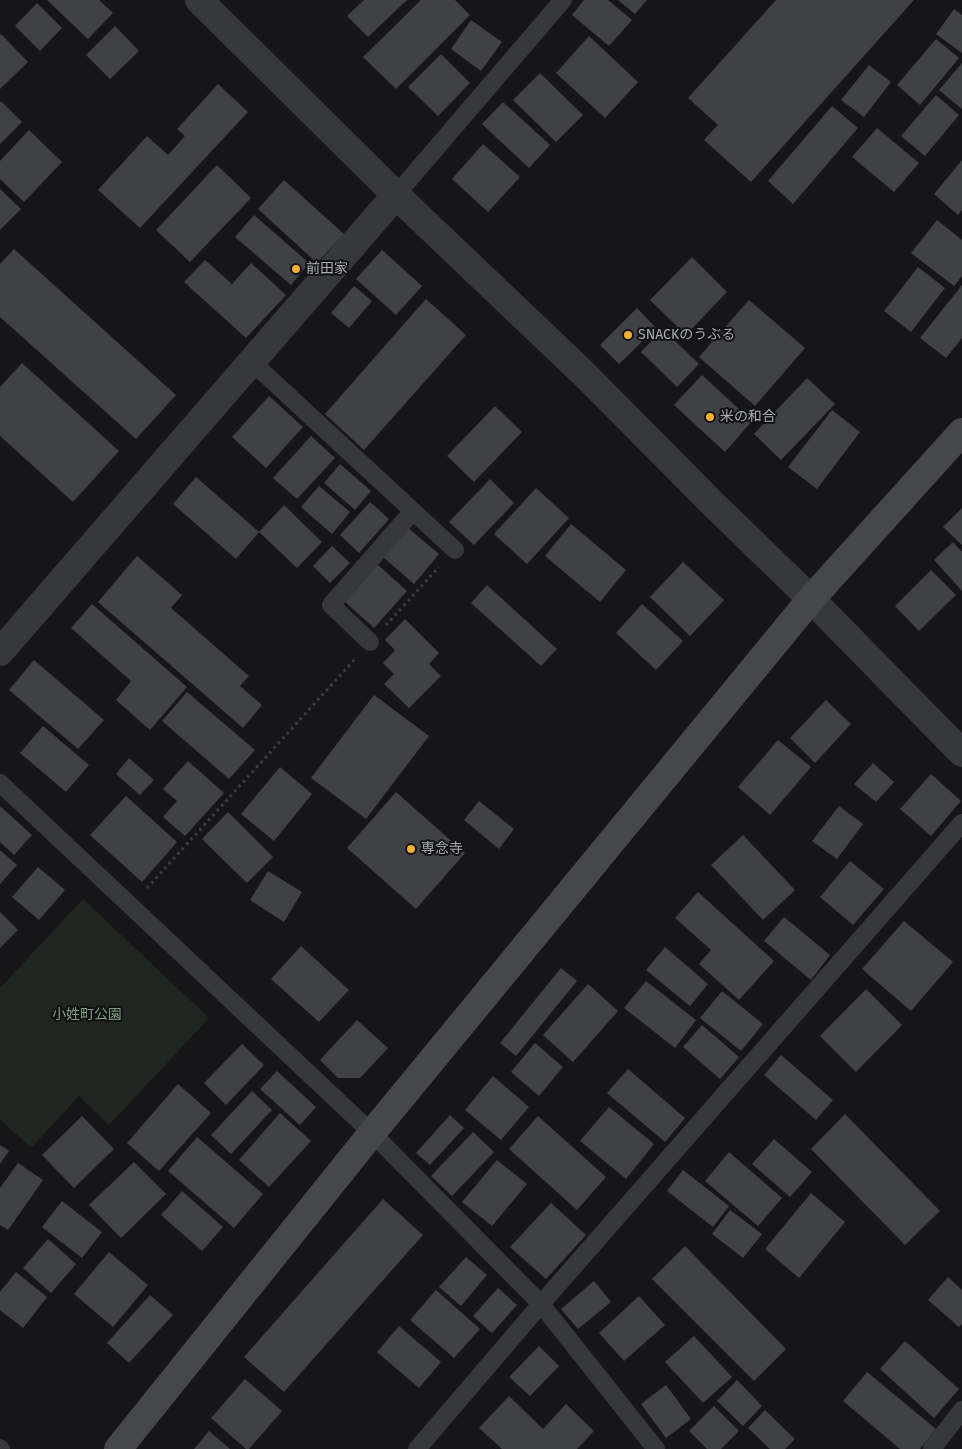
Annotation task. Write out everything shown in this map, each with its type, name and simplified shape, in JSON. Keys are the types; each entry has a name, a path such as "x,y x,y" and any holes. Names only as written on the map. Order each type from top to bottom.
{"street":[{"path":"199,0 396,195 582,373 811,599 962,753"},
{"path":"0,652 396,195"},
{"path":"118,1449 372,1133 811,599 962,432"}],"lane":[{"path":"396,195 563,0"},
{"path":"252,362 455,550"},
{"path":"370,642 331,605 413,511"},
{"path":"0,783 372,1133 541,1304 656,1449"},
{"path":"417,1449 541,1304 962,823"},
{"path":"932,1449 962,1410"}],"path":[{"path":"130,906 455,550"}],"green space":[{"name":"小姓町公園","path":"83,899 209,1018 109,1125 79,1096 31,1148 0,1119 0,988"}],"building":[{"path":"47,0 99,0 113,13 88,39"},
{"path":"364,0 407,0 368,37 347,16"},
{"path":"421,0 455,0 470,15 396,89 363,57"},
{"path":"584,0 608,0 632,20 609,46 572,15"},
{"path":"618,0 647,0 635,14"},
{"path":"776,0 914,0 751,182 704,140 718,125 688,98"},
{"path":"37,3 62,28 40,51 15,26"},
{"path":"954,9 962,15 962,53 936,34"},
{"path":"471,20 502,42 481,71 451,49"},
{"path":"115,26 139,51 110,79 86,55"},
{"path":"0,35 28,62 0,89"},
{"path":"589,36 638,82 605,118 556,73"},
{"path":"936,39 959,58 920,105 897,85"},
{"path":"441,54 470,83 438,116 408,87"},
{"path":"962,63 962,109 939,90"},
{"path":"869,65 891,82 864,117 841,100"},
{"path":"540,73 583,115 556,142 513,100"},
{"path":"218,84 248,112 140,228 98,190 147,136 168,155 185,136 177,129"},
{"path":"936,95 959,115 925,156 901,136"},
{"path":"1,101 22,122 0,144 0,103"},
{"path":"503,102 550,145 529,168 482,124"},
{"path":"832,106 858,128 793,204 768,181"},
{"path":"877,128 919,163 894,192 852,157"},
{"path":"29,130 62,162 24,202 0,179 0,161"},
{"path":"483,144 520,177 488,212 452,179"},
{"path":"962,160 962,210 958,215 934,194"},
{"path":"217,165 251,198 190,262 156,230"},
{"path":"284,180 344,234 317,263 258,209"},
{"path":"0,189 21,209 0,230"},
{"path":"254,215 309,263 291,285 235,237"},
{"path":"937,220 962,240 962,276 954,286 911,253"},
{"path":"14,249 176,395 136,439 0,317 0,264"},
{"path":"382,250 422,286 396,315 356,279"},
{"path":"692,257 727,292 686,335 650,300"},
{"path":"205,260 232,284 251,263 286,295 246,338 184,282"},
{"path":"918,267 945,288 911,332 884,311"},
{"path":"962,285 962,338 946,358 920,338"},
{"path":"354,286 372,301 349,328 331,313"},
{"path":"426,299 466,335 364,450 325,414"},
{"path":"749,300 805,348 755,406 699,357"},
{"path":"637,308 656,328 619,364 600,345"},
{"path":"663,329 699,364 677,387 641,352"},
{"path":"22,363 119,451 73,502 0,436 0,387"},
{"path":"702,375 752,421 725,452 674,405"},
{"path":"807,378 835,404 781,460 754,434"},
{"path":"269,396 303,427 266,468 232,437"},
{"path":"495,406 522,432 474,482 447,456"},
{"path":"832,410 860,432 817,489 788,467"},
{"path":"311,436 335,458 297,499 273,478"},
{"path":"340,464 371,491 355,510 324,483"},
{"path":"196,477 259,532 236,559 173,504"},
{"path":"490,479 514,503 474,545 449,522"},
{"path":"319,486 350,512 332,534 301,507"},
{"path":"536,488 569,518 527,564 494,534"},
{"path":"370,502 389,519 359,553 340,535"},
{"path":"284,505 322,542 297,568 259,532"},
{"path":"962,508 962,545 943,527"},
{"path":"571,524 626,570 600,602 545,556"},
{"path":"407,527 439,554 414,584 382,556"},
{"path":"953,542 962,552 962,591 934,560"},
{"path":"332,546 350,563 330,583 313,566"},
{"path":"137,556 182,595 171,608 249,676 240,686 262,705 243,728 98,602"},
{"path":"683,562 724,600 690,636 650,597"},
{"path":"377,564 407,591 374,628 344,601"},
{"path":"931,570 956,595 919,631 895,606"},
{"path":"487,585 557,649 541,666 471,603"},
{"path":"92,604 187,687 150,730 116,700 131,681 71,628"},
{"path":"642,604 683,641 656,670 616,633"},
{"path":"405,619 439,653 429,664 441,676 409,708 384,684 394,674 383,663 395,650 385,640"},
{"path":"34,660 104,720 78,749 9,690"},
{"path":"187,692 255,750 229,779 162,721"},
{"path":"374,695 429,736 366,819 311,778"},
{"path":"826,700 851,724 815,763 790,738"},
{"path":"43,726 89,765 66,792 20,753"},
{"path":"778,740 811,767 770,815 738,787"},
{"path":"129,758 154,780 140,795 116,774"},
{"path":"188,761 224,793 185,836 163,817 177,801 163,789"},
{"path":"873,763 894,782 876,802 854,784"},
{"path":"280,767 312,794 274,841 241,814"},
{"path":"931,774 961,801 931,836 900,809"},
{"path":"396,792 465,853 416,909 347,848"},
{"path":"126,796 177,842 142,882 90,835"},
{"path":"479,801 514,829 499,849 464,820"},
{"path":"0,806 32,835 14,855 0,842"},
{"path":"839,806 863,824 837,859 812,841"},
{"path":"228,812 273,857 247,883 202,839"},
{"path":"743,835 795,890 763,920 711,865"},
{"path":"0,850 17,865 0,884"},
{"path":"850,861 884,889 853,925 820,897"},
{"path":"38,867 65,890 39,920 12,897"},
{"path":"268,871 302,892 284,922 250,900"},
{"path":"698,892 774,961 739,1000 699,964 711,950 675,918"},
{"path":"0,912 18,930 0,948"},
{"path":"784,917 830,955 811,980 764,941"},
{"path":"904,921 953,962 911,1011 862,969"},
{"path":"301,946 349,990 319,1022 271,979"},
{"path":"665,947 708,984 690,1006 646,970"},
{"path":"561,968 577,981 516,1056 500,1043"},
{"path":"646,981 696,1020 675,1048 624,1008"},
{"path":"588,984 618,1011 573,1062 543,1035"},
{"path":"866,989 902,1025 856,1072 820,1036"},
{"path":"722,991 763,1024 741,1051 700,1018"},
{"path":"357,1020 388,1048 360,1078 338,1078 320,1060"},
{"path":"702,1025 739,1057 720,1079 683,1047"},
{"path":"535,1043 563,1067 539,1096 511,1072"},
{"path":"242,1044 264,1065 226,1105 204,1083"},
{"path":"781,1055 833,1100 816,1120 764,1075"},
{"path":"628,1069 685,1118 665,1142 607,1093"},
{"path":"277,1071 316,1107 300,1125 260,1089"},
{"path":"493,1076 529,1107 501,1140 465,1110"},
{"path":"178,1084 211,1113 159,1171 127,1143"},
{"path":"252,1091 272,1110 231,1154 211,1135"},
{"path":"609,1107 654,1144 626,1179 580,1141"},
{"path":"280,1113 311,1141 269,1187 239,1160"},
{"path":"845,1114 940,1211 905,1245 811,1149"},
{"path":"450,1115 464,1128 430,1165 416,1153"},
{"path":"82,1116 114,1149 74,1188 42,1155"},
{"path":"538,1116 606,1177 577,1210 509,1149"},
{"path":"473,1132 494,1152 452,1196 431,1176"},
{"path":"197,1137 263,1194 234,1228 168,1171"},
{"path":"774,1139 812,1172 790,1197 752,1164"},
{"path":"0,1145 9,1151 0,1164"},
{"path":"729,1152 782,1198 758,1226 705,1181"},
{"path":"497,1160 527,1184 492,1226 462,1202"},
{"path":"134,1162 166,1194 121,1238 89,1205"},
{"path":"18,1163 43,1180 8,1230 0,1225 0,1188"},
{"path":"683,1170 729,1206 713,1227 667,1191"},
{"path":"182,1191 223,1227 202,1251 161,1215"},
{"path":"811,1193 845,1222 799,1278 765,1249"},
{"path":"383,1199 423,1235 284,1392 244,1357"},
{"path":"62,1201 102,1232 82,1258 42,1227"},
{"path":"551,1203 586,1235 546,1279 510,1247"},
{"path":"730,1210 762,1234 743,1258 712,1234"},
{"path":"48,1239 76,1264 51,1293 23,1268"},
{"path":"685,1246 786,1349 754,1381 652,1279"},
{"path":"109,1252 148,1285 113,1327 74,1294"},
{"path":"466,1257 487,1275 461,1306 439,1287"},
{"path":"16,1272 47,1297 23,1328 0,1310 0,1292"},
{"path":"948,1277 962,1290 962,1324 959,1327 928,1300"},
{"path":"594,1281 611,1302 578,1329 561,1309"},
{"path":"498,1288 517,1305 492,1333 473,1316"},
{"path":"436,1290 480,1329 454,1358 410,1320"},
{"path":"150,1295 173,1315 129,1363 107,1343"},
{"path":"639,1296 665,1325 624,1361 599,1333"},
{"path":"399,1326 441,1362 419,1388 377,1352"},
{"path":"694,1336 732,1377 703,1403 665,1362"},
{"path":"905,1341 959,1389 934,1418 880,1369"},
{"path":"539,1346 559,1366 530,1396 509,1377"},
{"path":"867,1372 936,1429 920,1449 900,1449 843,1401"},
{"path":"245,1379 282,1411 249,1449 246,1449 211,1418"},
{"path":"737,1380 762,1406 743,1426 717,1401"},
{"path":"666,1385 691,1419 666,1438 641,1404"},
{"path":"509,1396 543,1429 566,1404 594,1431 577,1449 502,1449 479,1428"},
{"path":"714,1406 739,1431 721,1449 707,1449 689,1431"},
{"path":"765,1410 795,1439 785,1449 770,1449 748,1428"},
{"path":"209,1431 230,1449 194,1449"}],"place":[{"name":"前田家","path":"296,269"},
{"name":"SNACKのうぶる","path":"628,335"},
{"name":"米の和合","path":"710,417"},
{"name":"専念寺","path":"411,849"}]}
